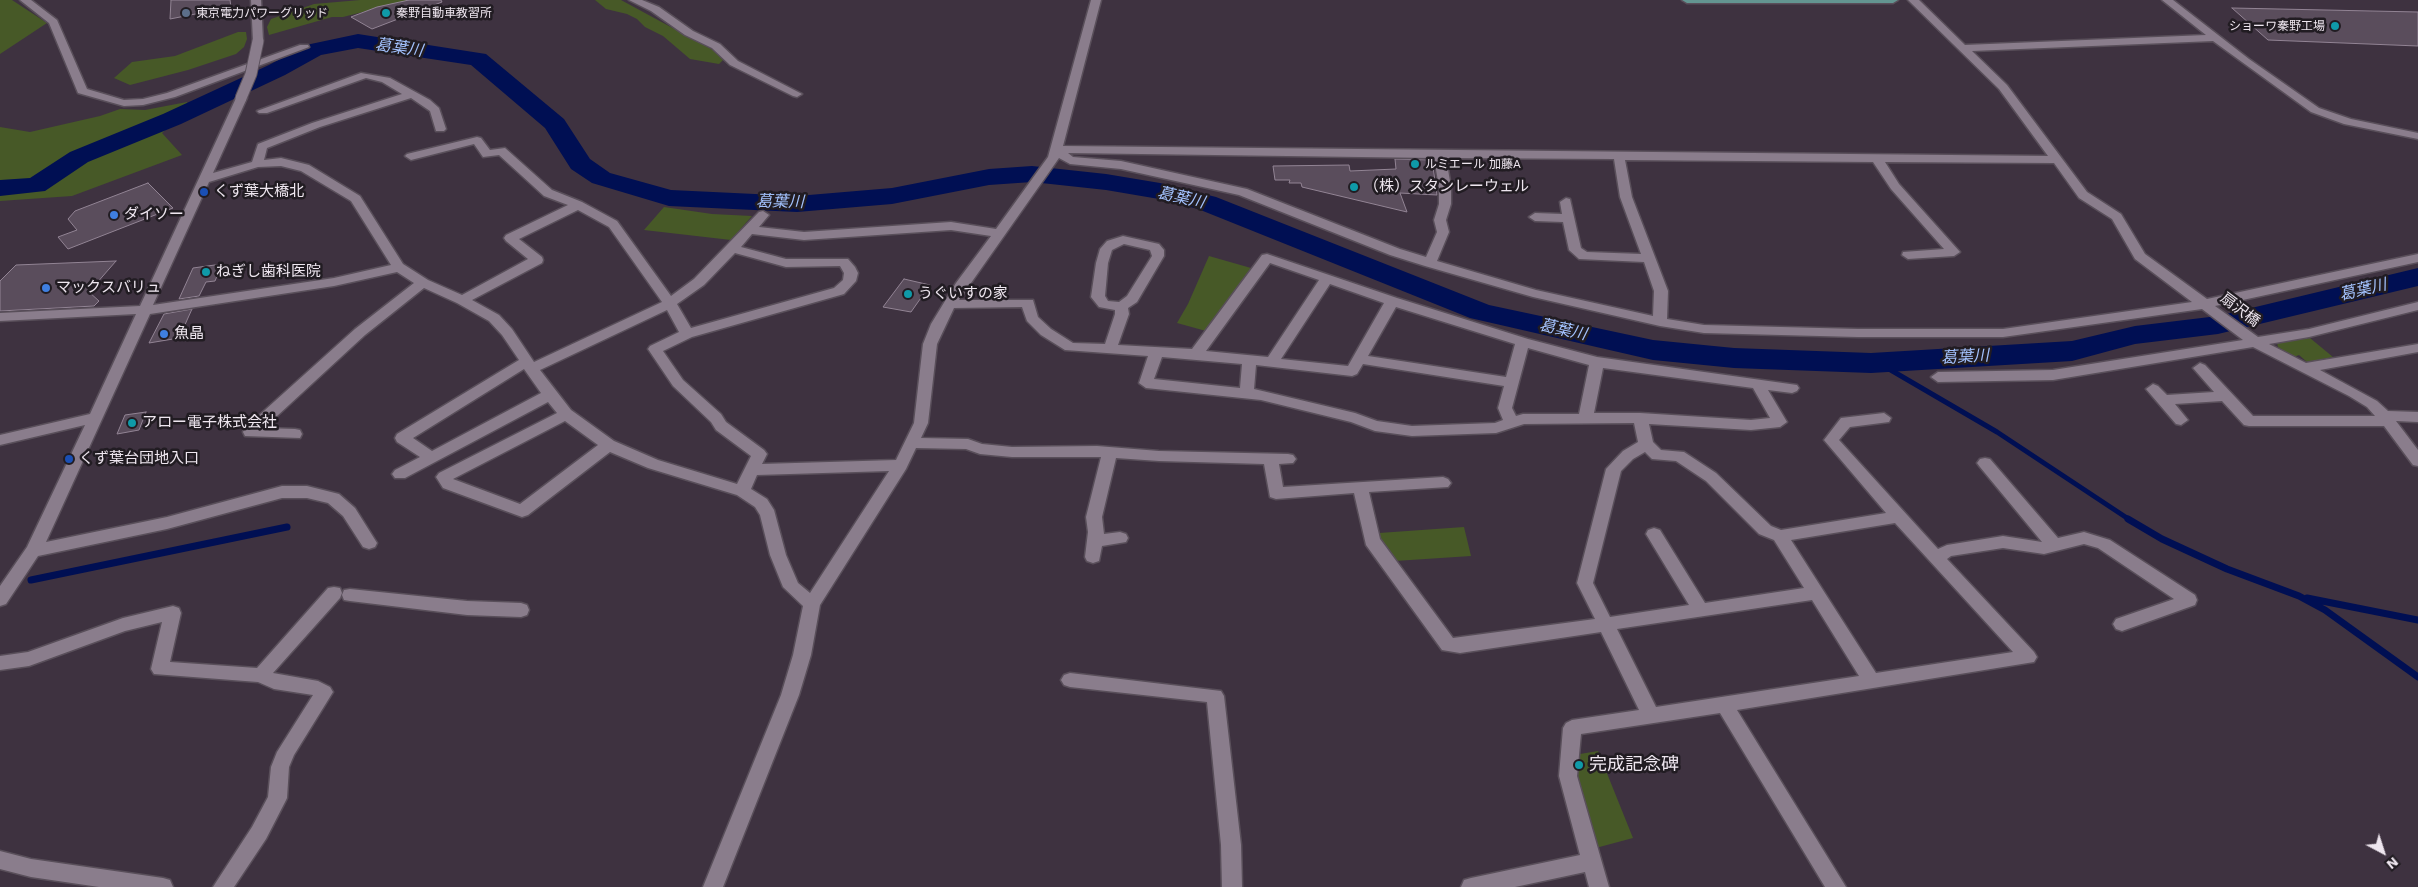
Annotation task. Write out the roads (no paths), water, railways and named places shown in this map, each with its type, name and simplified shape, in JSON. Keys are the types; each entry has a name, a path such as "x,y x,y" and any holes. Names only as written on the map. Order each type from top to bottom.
{"main road":[{"path":"1687,0 1893,0"}],"street":[{"path":"25,0 53,22 82,91 124,103 143,102 171,95 304,47"},
{"path":"3,591 33,551 48,522 241,98 251,74 258,41 256,0"},
{"path":"634,0 655,9 689,33 716,46 734,63 796,94"},
{"path":"713,887 790,695 810,622 812,604 901,465 921,423 930,344 938,324 963,283 1030,191 1054,153 1063,129 1096,0"},
{"name":"扇沢橋","path":"1913,0 2003,87 2083,195 2117,217 2140,256 2256,343 2354,393 2386,418 2418,461"},
{"path":"2167,0 2307,104 2325,114 2348,122 2418,136"},
{"path":"1962,48 2216,38"},
{"path":"263,111 366,75 386,80 409,95 426,102 435,110 440,129"},
{"path":"257,164 262,146 316,125 409,95"},
{"path":"411,156 477,140 486,154 501,150 548,194 578,205 613,224 670,303 687,334"},
{"path":"1054,153 1439,154 2057,160"},
{"path":"1054,153 1070,160 1121,165 1243,192 1396,252 1430,263 1533,293 1660,322 1704,329 1774,332 2003,333 2205,304 2418,258"},
{"path":"1430,263 1443,232 1440,220 1444,209 1445,187 1439,154"},
{"path":"1619,156 1626,197 1661,291 1660,322"},
{"path":"1877,159 1895,186 1954,252 1908,254"},
{"path":"205,179 257,164 281,162 296,164 333,183 356,199 398,267 423,284 462,300 494,318 507,332 528,365 566,414 609,445 653,464 742,491 761,502 768,514 778,554 792,587 812,604"},
{"path":"1566,202 1575,250 1584,256 1649,258"},
{"path":"462,300 537,260 510,238 578,205"},
{"path":"1444,209 1458,211"},
{"path":"431,457 402,438 528,365 670,303 699,282 734,249 748,230 763,215"},
{"path":"1536,217 1569,218"},
{"path":"748,230 804,236 951,226 998,234"},
{"path":"1123,240 1154,247 1158,250 1158,256 1132,299 1121,306 1104,304 1098,297 1102,263 1106,249 1111,244 1123,240"},
{"path":"734,249 786,264 843,262 849,267 851,273 849,281 839,291 687,334 655,349 678,383 716,418 721,426 759,454 742,491"},
{"path":"1196,354 1267,258 1392,301 1523,342 1596,362 1792,388"},
{"path":"0,317 144,310 334,282 388,271 398,267"},
{"path":"1271,363 1327,279"},
{"path":"295,434 250,432 360,332 423,284"},
{"path":"951,304 1028,303 1032,318 1046,332 1070,347 1196,354 1352,372 1392,301"},
{"path":"1110,349 1121,320 1121,306"},
{"path":"1938,377 2053,375 2309,333 2418,306"},
{"path":"1511,421 1505,408 1523,342"},
{"path":"2304,368 2418,348"},
{"path":"1156,352 1146,383 1246,393 1305,404 1355,418 1375,426 1412,431 1496,428 1523,418 1640,418 1751,426 1780,422 1758,385"},
{"path":"1358,360 1511,382"},
{"path":"1246,393 1249,361"},
{"path":"1586,417 1596,362"},
{"path":"2200,368 2249,421 2418,417"},
{"path":"2153,389 2182,420"},
{"path":"400,474 550,395"},
{"path":"2163,400 2226,396"},
{"path":"566,414 444,477 448,484 522,511 609,445"},
{"path":"0,440 95,418"},
{"path":"1640,418 1646,444 1657,455 1679,456 1710,477 1766,530 1780,536 1899,517"},
{"path":"1599,887 1590,862 1568,776 1572,728 2028,657 1831,440 1846,422 1884,418"},
{"path":"913,443 968,444 980,449 1012,452 1110,452 1159,456 1288,459"},
{"path":"1646,444 1628,455 1614,469 1585,583 1651,715"},
{"path":"1110,452 1094,516 1094,549 1120,538"},
{"path":"1271,459 1276,493 1443,483"},
{"path":"1985,464 2054,545"},
{"path":"752,470 901,465"},
{"path":"1360,487 1372,541 1448,646 1460,646 1701,612 1817,593"},
{"path":"33,551 166,523 282,492 307,492 333,498 349,512 369,543"},
{"path":"1654,534 1701,612"},
{"path":"1780,536 1871,681"},
{"path":"1937,557 1948,551 2003,542 2044,548 2084,538 2104,544 2188,600 2122,624"},
{"path":"262,676 342,594 467,608 521,610"},
{"path":"0,663 29,659 123,625 173,613 160,669 262,676 274,682 318,688 324,692 286,752 280,767 277,798 268,816 223,887"},
{"path":"1070,680 1216,696 1231,845 1232,887"},
{"path":"1724,704 1836,887"},
{"path":"0,860 31,868 161,887"},
{"path":"1471,887 1590,862"}],"waterway":[{"name":"葛葉川","path":"0,188 36,185 79,157 172,119 277,70 314,50 358,41 478,59 555,124 580,164 601,178 669,198 797,204 892,196 989,177 1032,174 1106,182 1160,191 1207,203 1480,312 1653,350 1734,358 1871,363 2072,351 2135,335 2218,325 2418,277"},
{"path":"1877,362 1997,432 2130,520"},
{"path":"2128,519 2162,539 2227,569 2299,596 2325,610 2418,677"},
{"path":"31,580 287,527"},
{"path":"2307,598 2418,620"}],"place":[{"name":"東京電力パワーグリッド","path":"186,13"},
{"name":"秦野自動車教習所","path":"386,13"},
{"name":"ショーワ秦野工場","path":"2335,26"},
{"name":"ルミエール 加藤A","path":"1415,164"},
{"name":"（株）スタンレーウェル","path":"1354,187"},
{"name":"くず葉大橋北","path":"204,192"},
{"name":"ダイソー","path":"114,215"},
{"name":"ねぎし歯科医院","path":"206,272"},
{"name":"マックスバリュ","path":"46,288"},
{"name":"うぐいすの家","path":"908,294"},
{"name":"魚晶","path":"164,334"},
{"name":"アロー電子株式会社","path":"132,423"},
{"name":"くず葉台団地入口","path":"69,459"},
{"name":"完成記念碑","path":"1579,765"}]}
